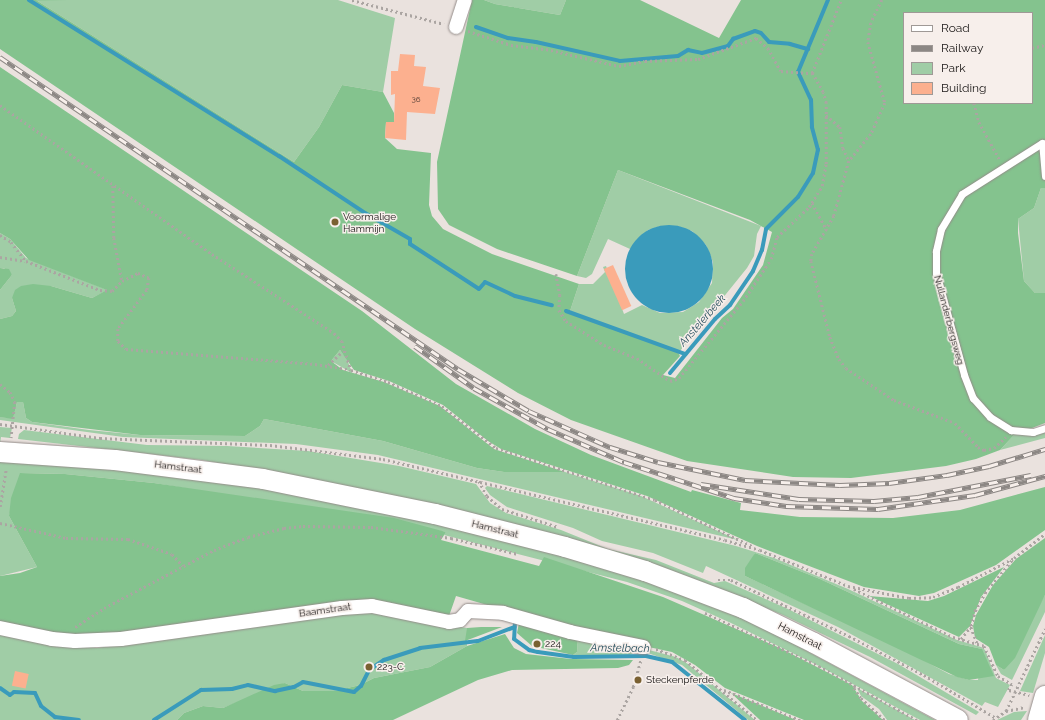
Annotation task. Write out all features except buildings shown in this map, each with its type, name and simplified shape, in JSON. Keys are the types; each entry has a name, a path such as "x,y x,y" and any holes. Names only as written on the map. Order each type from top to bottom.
{"main road":[{"name":"Hamstraat","path":"4,452 115,460 263,479 435,514 586,553 692,588 763,618 958,720"},
{"path":"1038,720 1045,696"}],"street":[{"path":"456,27 465,0"},
{"name":"Baamstraat","path":"0,628 75,641 121,639 342,608 372,606 449,622 460,620 468,611 503,613 642,651"}],"lane":[{"name":"Nullanderbergsweg","path":"1045,176 1042,143 962,194 951,208 941,229 936,251 936,273 964,375 974,398 990,417 1011,430 1033,432 1045,428"}],"path":[{"path":"352,0 401,15 456,27 511,45 546,49 619,66 645,61 698,60 756,38 768,48 781,70 788,73 810,73"},
{"path":"810,73 841,0"},
{"path":"882,0 871,23 868,42 885,103 871,134 849,161 834,216 812,254 811,261 830,337 839,359 846,368 894,400 955,423 978,447 984,450 1002,443 1011,430"},
{"path":"1033,48 1045,45"},
{"path":"556,274 560,296 559,310 566,321 604,345 637,358 670,381 676,380 703,352 743,301 771,259 777,237 812,203 822,186 826,164 826,114 823,92 810,73"},
{"path":"974,104 979,122 1004,167"},
{"path":"0,106 212,254 323,324 339,338 351,370"},
{"path":"826,114 840,127 843,148 849,161"},
{"path":"113,186 114,238 122,281"},
{"path":"812,203 827,230"},
{"path":"0,235 11,242 26,261"},
{"path":"0,258 26,261 105,291 112,291 122,281 138,274 143,274 150,281 147,290 118,329 118,341 126,349 328,365 351,370 401,387 442,406 496,448 655,500 760,550 848,586 961,639 977,643 986,648 998,676 1012,684 1009,690 1015,692"},
{"path":"328,365 343,350"},
{"path":"0,384 14,398 14,426 4,452 0,507"},
{"path":"0,424 148,442 304,448 383,459 760,550"},
{"path":"0,523 66,538 128,539 172,554 182,566"},
{"path":"75,641 75,627 104,608 182,566 248,536 303,526 354,526 451,538 521,554"},
{"path":"848,586 924,599 941,595 1014,558 1045,534"},
{"path":"961,639 971,626 976,611 985,593 1014,558"},
{"path":"702,612 855,686 917,720"},
{"path":"971,626 977,643"},
{"path":"993,720 1006,712 1045,629"},
{"path":"617,720 638,674 642,651 667,652 685,660 722,689 757,720"},
{"path":"855,686 854,688 861,698 885,720"},
{"path":"722,689 800,720"}],"green space":[{"path":"0,0 36,0 294,162 319,127 342,85 383,92 394,113 394,122 386,122 385,138 397,149 431,153 429,205 432,216 443,229 492,254 579,284 570,311 566,312 678,352 680,356 663,375 675,378 722,318 733,309 763,265 772,232 750,220 618,170 577,276 497,249 449,225 438,209 437,162 472,0 484,0 495,4 560,15 566,0 640,0 719,38 741,0 1045,0 1045,188 1041,188 1034,208 1018,219 1018,233 1024,281 1035,293 1045,293 1045,423 1014,435 1000,450 976,459 946,466 851,478 793,477 687,461 571,420 518,393 415,329 0,49"},
{"path":"36,0 338,0 395,18 383,92 342,85 319,127 294,162"},
{"path":"484,0 566,0 560,15 495,4"},
{"path":"0,67 362,311 456,384 535,429 591,455 691,492 692,490 741,503 740,510 800,517 893,518 960,510 1045,487 1045,530 996,565 934,593 919,596 864,587 757,546 647,496 501,449 488,441 443,405 389,381 354,370 340,350 331,361 343,370 384,382 440,406 494,449 565,472 504,472 477,468 383,441 264,419 260,426 245,436 140,435 32,422 26,418 23,402 17,402 13,419 0,417 0,319 12,316 16,311 12,298 15,290 21,286 33,284 51,286 92,298 107,290 29,260 10,239 0,233"},
{"path":"618,170 761,226 757,234 754,256 747,268 680,351 570,311 579,284 593,284 605,272 603,267 606,266 624,314 642,305 660,313 683,312 699,302 712,283 713,262 706,245 692,231 677,226 661,226 648,230 630,249 608,239 592,274 586,278 577,276"},
{"path":"1041,188 1045,188 1045,293 1035,293 1024,281 1018,219 1034,208"},
{"path":"0,233 10,239 26,258 108,290 92,298 51,286 12,298 16,311 12,316 0,319 0,290 12,275 4,268 0,268"},
{"path":"0,268 9,269 12,275 0,290"},
{"path":"340,350 347,359 352,373 331,361"},
{"path":"17,402 23,402 26,418 32,422 89,430 140,435 245,436 260,426 264,419 383,441 477,468 504,472 565,472 641,496 738,540 378,455 296,444 123,437 0,420 0,417 13,418"},
{"path":"0,427 12,428 10,438 1,437 0,444"},
{"path":"24,430 147,445 227,446 308,451 399,466 476,484 490,503 506,513 561,530 608,549 656,560 714,583 725,581 788,609 898,664 979,712 976,715 870,657 783,615 689,577 626,556 370,491 202,460 18,439 19,434"},
{"path":"1045,432 1045,438 1000,450 1014,435"},
{"path":"0,460 215,479 413,517 610,568 720,608 764,628 935,720 920,720 819,666 731,623 682,601 627,582 444,535 446,532 154,483 65,474 21,473 9,516 37,567 0,576"},
{"path":"20,473 65,474 154,483 394,518 446,532 441,540 539,566 544,557 663,597 780,648 852,685 862,701 883,720 804,720 725,688 695,665 672,652 592,635 456,596 449,616 400,609 77,638 0,622 0,576 20,573 37,567 9,516 11,498"},
{"path":"487,486 736,546 774,558 848,589 957,640 981,647 985,650 996,678 1010,685 998,707 985,702 982,706 838,627 706,566 703,573 653,553 602,541 573,528 507,507 490,495 485,488","holes":["755,553 820,579 959,644 982,649 978,680 969,680 949,674 900,648 745,576"]},
{"path":"1045,538 1045,595 1015,658 1004,670 996,665 989,647 975,638 973,626 976,615 993,585 1016,559"},
{"path":"755,553 820,579 959,644 982,649 994,676 969,680 957,677 745,576 745,568"},
{"path":"1004,567 981,597 970,626 959,637 869,596 928,601 944,596"},
{"path":"1045,595 1045,612 1012,680 1001,674 996,665 1004,670"},
{"path":"354,610 467,628 467,646 430,667 374,678 360,685 335,691 303,691 285,683 223,708 203,706 184,713 177,720 0,720 0,633 97,648"},
{"path":"519,623 578,636 577,652 573,655 532,646 517,633"},
{"path":"502,627 465,641 467,628"},
{"path":"505,634 514,648 526,654 571,659 633,660 629,665 618,668 512,670 478,680 393,720 177,720 184,713 203,706 223,708 274,685 285,683 303,691 335,691 360,685 374,678 430,667 467,646"},
{"path":"1045,635 1045,653 1033,693 1020,691"},
{"path":"578,636 635,652 629,655 573,655 577,652"},
{"path":"645,649 676,657 688,664 755,720 748,720 682,665 645,652"},
{"path":"857,688 915,720 887,720 879,709 861,696"},
{"path":"731,693 758,704 796,720 760,720"},
{"path":"1027,711 1021,720 997,720 1014,712"}],"water":[{"path":"669,225 686,228 694,232 706,244 710,252 713,269 710,286 706,294 694,306 686,310 669,313 652,310 644,306 632,294 628,286 625,269 628,252 632,244 644,232 652,228"}],"waterway":[{"path":"29,0 279,156 365,213 410,239 410,244 479,289 485,282 515,296 552,305"},
{"name":"Anstelerbeek","path":"670,373 715,319 730,305 753,271 762,250 766,229 798,197 813,173 818,150 812,127 811,100 798,72 828,0"},
{"path":"476,27 508,38 536,42 620,61 678,56 688,50 702,53 728,46 733,39 755,31 761,33 769,42 790,44 808,49"},
{"path":"566,311 685,354"},
{"name":"Amstelbach","path":"515,622 514,639 529,650 574,657 646,656 672,662 745,720"},
{"path":"154,720 201,690 232,689 248,685 275,691 294,687 303,682 354,692 361,686 369,670 384,660 420,648 478,641 514,627"},
{"path":"0,688 10,695 14,692 35,693 41,706 55,717 79,720"}],"railway":[{"path":"0,57 458,369 529,411 610,447 658,462 745,480 840,485 889,483 947,475 989,466 1045,449"},
{"path":"415,346 474,388 548,429 624,462 734,498 786,506 878,509 975,495 1045,476"},
{"path":"701,484 799,499 874,501 918,497 1031,475"}],"place":[{"name":"Voormalige Hammijn","path":"335,222"},
{"name":"224","path":"537,644"},
{"name":"223-C","path":"369,667"},
{"name":"Steckenpferde","path":"638,680"}]}
